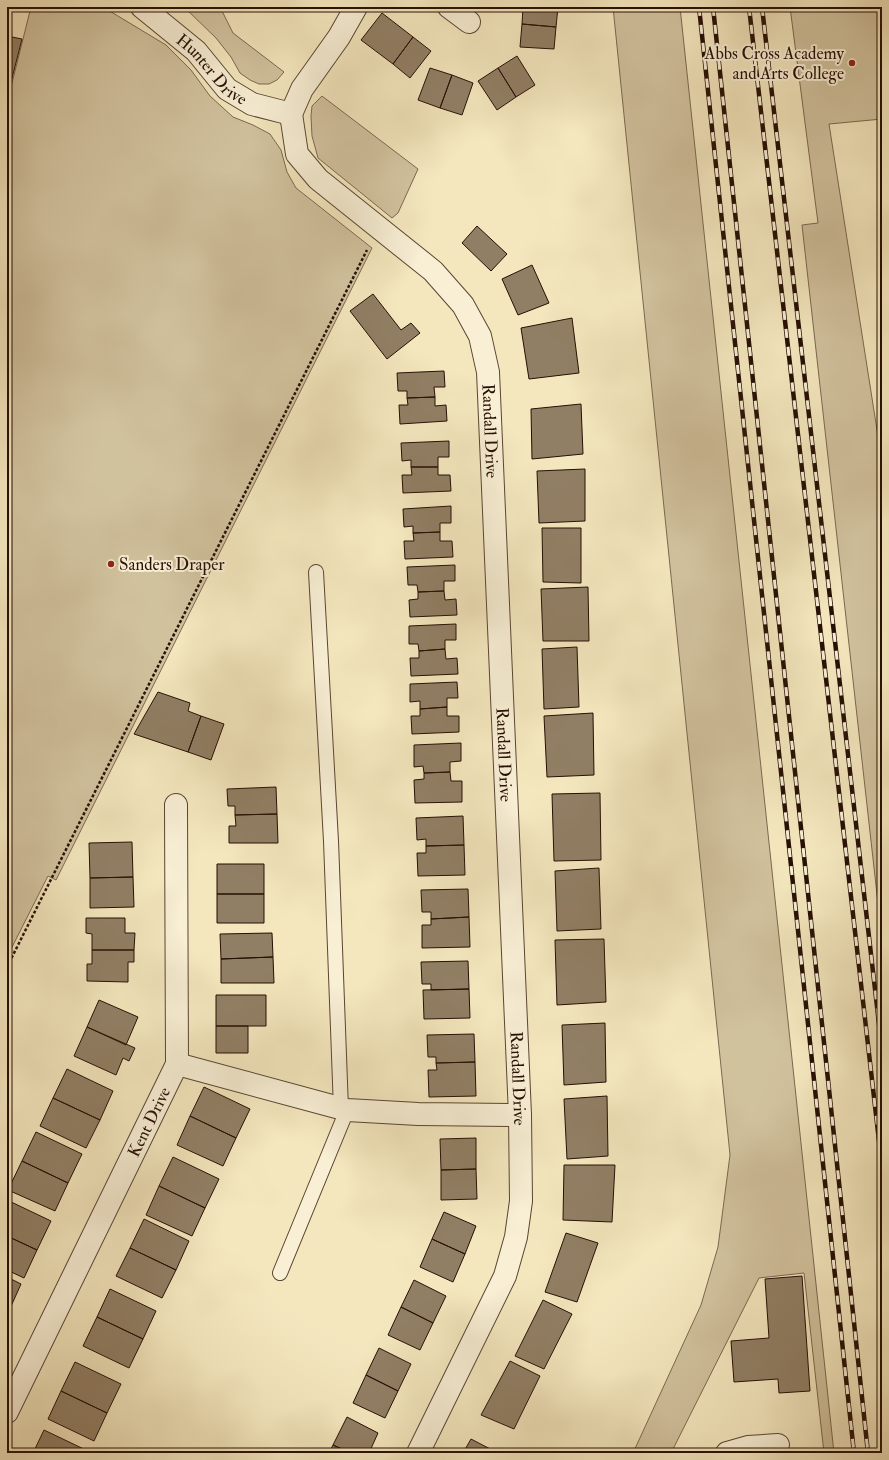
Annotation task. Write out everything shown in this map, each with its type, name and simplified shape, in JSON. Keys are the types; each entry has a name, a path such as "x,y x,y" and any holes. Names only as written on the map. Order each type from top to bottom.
{"street":[{"name":"Hunter Drive","path":"142,7 196,51 227,89 252,104 291,114"},
{"path":"291,114 302,89 339,37 356,7"},
{"path":"449,7 468,22"},
{"name":"Randall Drive","path":"291,114 297,154 318,178 433,271 463,305 480,336 488,372 520,1115 522,1201 516,1237 501,1283 418,1453"},
{"name":"Kent Drive","path":"7,1412 177,1064 176,805"},
{"path":"177,1064 344,1109 418,1114 520,1115"},
{"path":"727,1453 748,1447 778,1445"}],"lane":[{"path":"280,1272 344,1109 316,572"}],"path":[{"path":"7,967 378,228"}],"shaded area":[{"name":"Sanders Draper","path":"31,7 103,7 166,45 191,70 210,96 233,117 270,134 281,150 287,172 296,188 372,248 56,880 48,876 7,957 7,103"},
{"path":"184,7 220,7 233,33 284,72 277,80 269,84 259,84 250,80 240,73 231,57 216,38"},
{"path":"613,7 680,7 834,1453 824,1453 804,1273 759,1278 671,1453 633,1453 701,1305 718,1247 730,1155"},
{"path":"790,7 882,7 882,119 829,124 877,430 882,475 882,939 802,225 818,223"},
{"path":"322,96 418,169 398,213 392,218 318,158 312,136 311,116 312,106"}],"building":[{"path":"523,7 558,7 556,27 522,24"},
{"path":"382,13 413,37 393,64 361,40"},
{"path":"522,24 556,27 554,49 520,47"},
{"path":"7,36 22,39 10,86 7,85"},
{"path":"413,37 431,51 410,78 393,64"},
{"path":"517,56 535,85 516,97 498,68"},
{"path":"430,68 452,75 440,108 418,100"},
{"path":"498,68 516,97 497,110 478,81"},
{"path":"452,75 473,83 462,115 440,108"},
{"path":"477,226 507,254 491,271 462,243"},
{"path":"532,265 549,303 518,315 502,279"},
{"path":"373,294 401,330 411,323 420,333 387,359 350,311"},
{"path":"572,318 579,373 529,379 521,328"},
{"path":"444,371 445,387 434,387 435,397 407,398 407,391 398,391 397,373"},
{"path":"435,397 435,406 446,405 447,421 400,424 399,405 408,405 407,398"},
{"path":"581,404 583,454 532,459 531,409"},
{"path":"449,441 449,457 438,457 438,467 411,467 411,460 402,461 401,443"},
{"path":"411,467 438,467 438,475 450,475 451,491 403,493 402,475 412,475"},
{"path":"585,469 585,521 539,523 537,471"},
{"path":"451,506 451,523 440,523 440,532 413,533 413,526 404,527 403,509"},
{"path":"542,528 581,528 581,583 543,582"},
{"path":"440,532 440,541 452,541 453,557 405,559 404,541 414,541 413,533"},
{"path":"455,565 455,581 444,581 444,591 418,592 417,585 408,585 407,567"},
{"path":"588,587 589,641 543,641 541,589"},
{"path":"444,591 445,600 456,599 457,615 410,617 409,600 418,599 418,592"},
{"path":"456,624 456,640 445,640 445,649 419,651 418,644 409,644 409,626"},
{"path":"577,647 579,707 544,709 542,649"},
{"path":"445,649 446,659 457,658 458,674 411,676 410,658 419,658 419,651"},
{"path":"457,682 458,698 447,698 447,707 420,709 420,701 410,702 410,684"},
{"path":"158,692 190,703 188,711 201,716 188,752 134,734"},
{"path":"447,707 447,716 459,716 459,732 412,734 411,716 420,716 420,709"},
{"path":"593,713 594,775 547,777 544,716"},
{"path":"201,716 224,724 211,760 188,752"},
{"path":"461,743 461,761 450,762 450,772 424,773 423,766 414,767 414,745"},
{"path":"450,772 451,781 462,781 462,802 415,803 414,780 424,779 424,773"},
{"path":"276,787 277,814 235,815 235,806 228,806 227,789"},
{"path":"600,793 601,860 554,861 552,794"},
{"path":"277,814 278,843 229,843 229,826 236,826 235,815"},
{"path":"463,816 464,845 426,846 426,839 417,840 416,818"},
{"path":"132,842 133,877 90,878 89,843"},
{"path":"464,845 465,875 418,876 417,853 426,853 426,846"},
{"path":"217,864 264,864 264,894 217,894"},
{"path":"599,868 601,929 557,931 555,871"},
{"path":"133,877 134,907 90,908 90,878"},
{"path":"468,889 469,917 431,919 431,912 422,912 421,890"},
{"path":"217,894 264,894 264,923 217,923"},
{"path":"469,917 470,947 422,948 422,925 431,925 431,919"},
{"path":"86,918 125,918 125,933 135,933 134,950 92,950 92,934 86,933"},
{"path":"272,933 273,957 221,959 220,934"},
{"path":"604,939 606,1002 557,1005 555,940"},
{"path":"92,950 134,950 134,962 128,962 128,982 87,981 87,964 92,964"},
{"path":"273,957 274,983 221,983 221,959"},
{"path":"468,961 469,989 431,990 431,984 422,984 421,962"},
{"path":"469,989 470,1018 424,1019 423,990"},
{"path":"216,995 266,995 266,1026 216,1026"},
{"path":"99,1000 138,1017 126,1045 87,1027"},
{"path":"605,1023 606,1082 564,1085 562,1025"},
{"path":"216,1026 248,1026 248,1053 216,1053"},
{"path":"87,1027 135,1048 129,1061 123,1058 116,1075 74,1056"},
{"path":"474,1034 475,1062 436,1063 436,1057 428,1057 427,1035"},
{"path":"475,1062 476,1096 429,1097 428,1070 437,1070 436,1063"},
{"path":"67,1069 113,1091 100,1120 53,1098"},
{"path":"204,1087 250,1109 236,1138 190,1116"},
{"path":"607,1096 608,1156 567,1159 564,1099"},
{"path":"53,1098 100,1120 86,1148 40,1126"},
{"path":"190,1116 236,1138 223,1166 177,1145"},
{"path":"36,1132 82,1154 68,1183 22,1161"},
{"path":"476,1138 476,1169 441,1170 440,1139"},
{"path":"173,1157 219,1179 205,1208 159,1186"},
{"path":"22,1161 68,1183 55,1211 8,1190"},
{"path":"564,1165 615,1165 612,1222 563,1220"},
{"path":"476,1169 477,1199 441,1200 441,1170"},
{"path":"159,1186 205,1208 192,1236 146,1215"},
{"path":"7,1200 51,1221 37,1250 7,1236"},
{"path":"444,1212 476,1226 465,1254 432,1239"},
{"path":"144,1219 189,1241 176,1270 130,1248"},
{"path":"566,1233 598,1243 577,1302 545,1292"},
{"path":"7,1236 37,1250 24,1278 7,1270"},
{"path":"432,1239 465,1254 453,1282 420,1267"},
{"path":"130,1248 176,1270 162,1298 116,1276"},
{"path":"802,1276 810,1391 779,1393 778,1379 734,1382 731,1341 769,1338 765,1279"},
{"path":"7,1277 21,1284 8,1313 7,1313"},
{"path":"414,1280 446,1296 433,1323 401,1307"},
{"path":"110,1289 156,1311 143,1339 97,1317"},
{"path":"543,1300 572,1314 544,1369 515,1356"},
{"path":"401,1307 433,1323 420,1350 388,1335"},
{"path":"97,1317 143,1339 129,1368 83,1346"},
{"path":"379,1348 411,1364 398,1391 366,1375"},
{"path":"510,1361 540,1376 514,1429 481,1415"},
{"path":"75,1362 121,1384 107,1413 61,1391"},
{"path":"366,1375 398,1391 385,1418 353,1403"},
{"path":"61,1391 107,1413 94,1441 48,1419"},
{"path":"347,1417 378,1433 369,1453 351,1453 333,1445"},
{"path":"44,1430 90,1452 33,1453"},
{"path":"471,1439 498,1453 463,1453"},
{"path":"333,1445 351,1453 329,1453"}],"railway":[{"path":"699,7 854,1453"},
{"path":"713,7 868,1453"},
{"path":"749,7 882,1167"},
{"path":"762,7 882,1050"}],"place":[{"name":"Abbs Cross Academy and Arts College","path":"852,63"},
{"name":"Sanders Draper","path":"111,564"}]}
